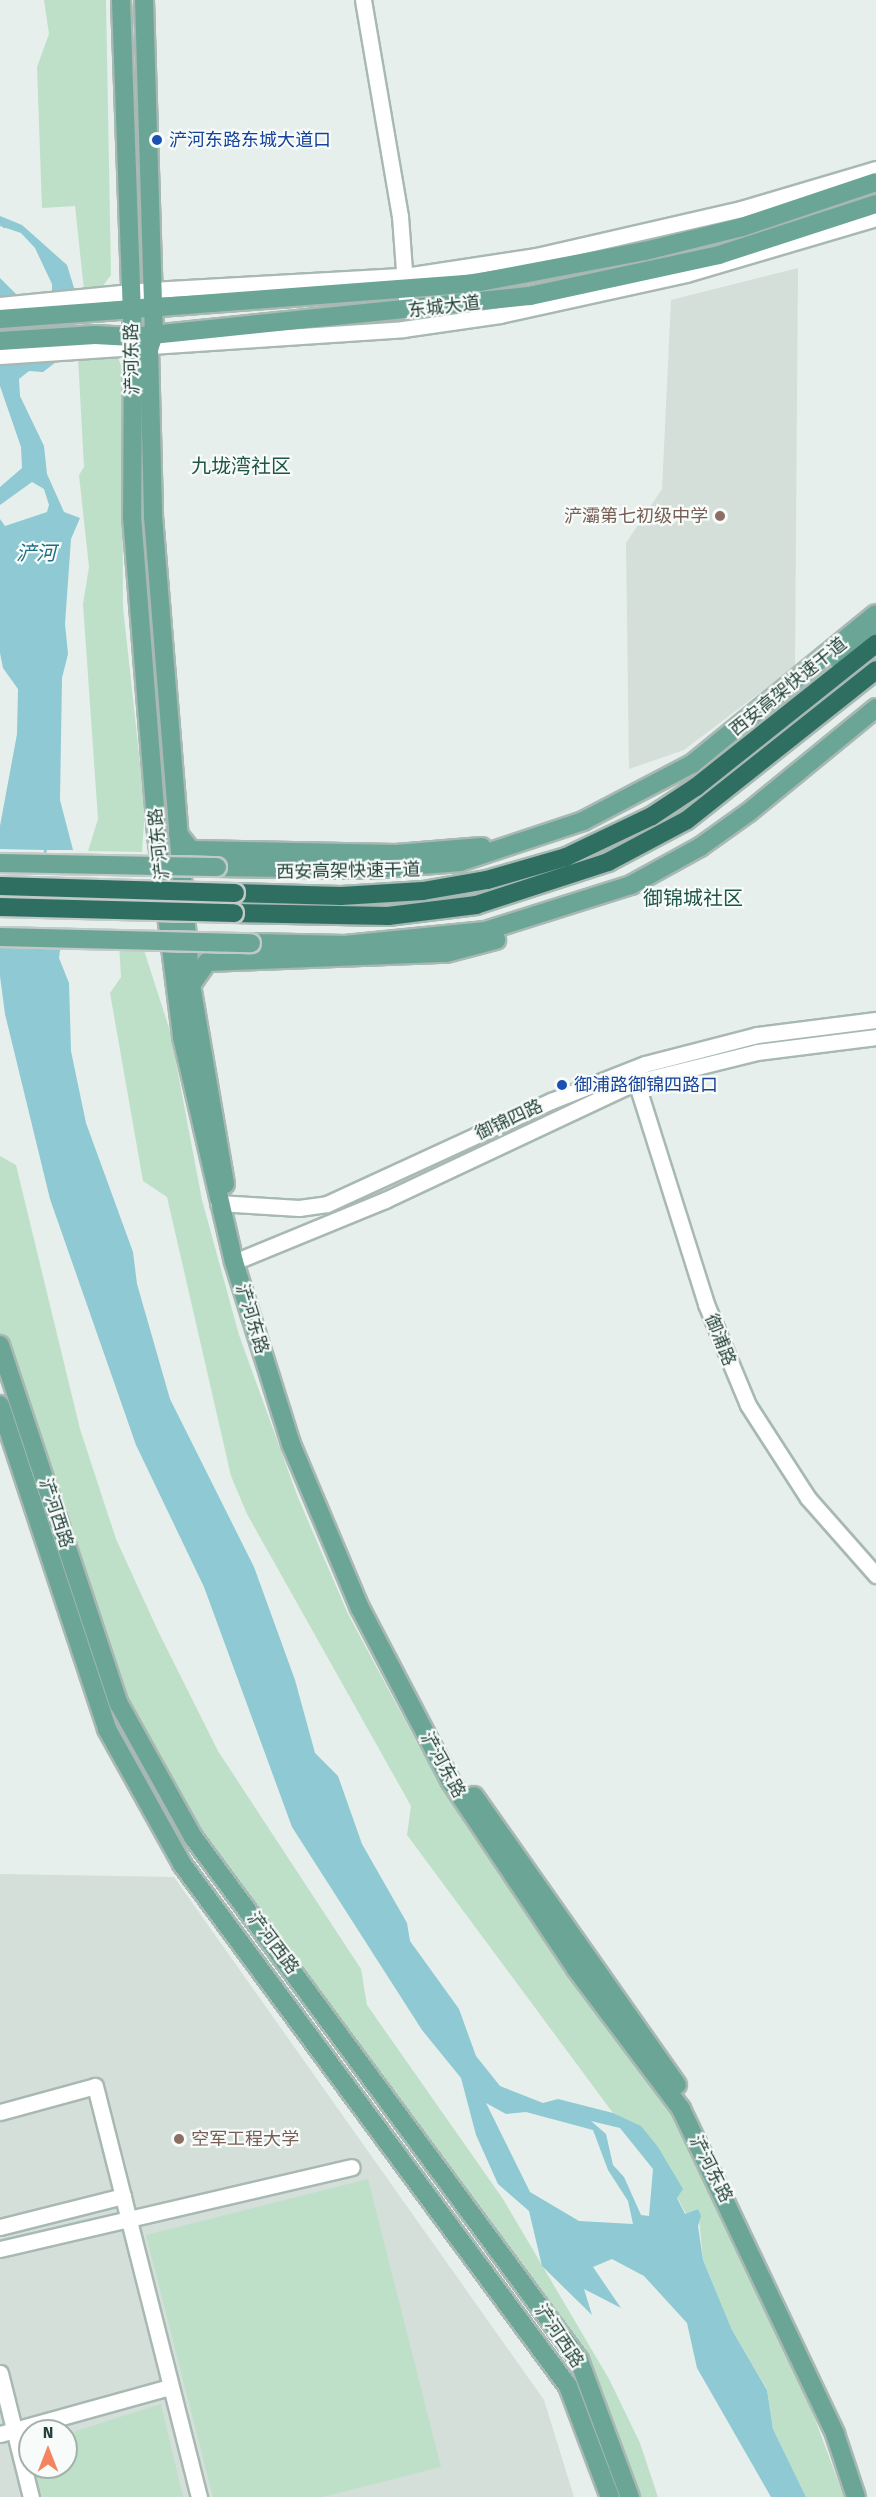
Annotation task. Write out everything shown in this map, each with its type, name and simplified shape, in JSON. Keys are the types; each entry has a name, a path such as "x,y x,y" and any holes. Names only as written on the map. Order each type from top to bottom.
{"highway":[{"name":"西安高架快速干道","path":"0,886 341,896 423,891 496,878 566,857 680,798 876,644"},
{"path":"0,907 388,916 476,905 608,862 687,820 876,670"}],"main road":[{"name":"浐河东路","path":"121,0 129,304 142,342 153,516 191,985 223,1203"},
{"name":"浐河东路","path":"144,0 153,311 142,342 132,516 157,835 182,1037 223,1203 291,1444 360,1608 451,1782 576,1969 681,2109 821,2402 856,2497"},
{"name":"东城大道","path":"0,320 93,305 129,304 153,311 406,283 542,272 645,251 742,227 876,182"},
{"name":"东城大道","path":"0,342 142,342 530,296 719,255 876,204"},
{"path":"0,863 371,869 460,862 583,821 692,764 876,614"},
{"path":"793,682 876,635"},
{"path":"0,937 251,943 428,940 485,931 557,911 631,885 700,847 876,708"},
{"path":"178,834 191,850 396,854 483,847 583,821"},
{"path":"191,985 207,962 446,953 526,932 557,911"},
{"name":"浐河东路","path":"239,1260 302,1442 371,1608 461,1778 692,2107 765,2255 846,2436 868,2497"},
{"name":"浐河西路","path":"0,1345 125,1715 193,1837 579,2360 630,2497"},
{"name":"浐河西路","path":"0,1405 107,1729 182,1864 568,2386 610,2497"}],"street":[{"path":"363,0 400,216 407,311"},
{"path":"129,304 152,290 406,283 752,206 876,169"},
{"path":"142,342 403,328 500,315 698,271 876,218"},
{"path":"0,304 93,305"},
{"path":"0,356 95,342"},
{"name":"御锦四路","path":"223,1203 299,1208 327,1204 551,1101 757,1035 876,1020"},
{"name":"御锦四路","path":"239,1260 310,1227 385,1200 634,1075 757,1052 876,1037"},
{"name":"御浦路","path":"634,1075 699,1284 748,1405 808,1498 876,1575"},
{"path":"0,2112 94,2086 199,2497"},
{"path":"0,2249 352,2167"},
{"path":"0,2227 123,2196"},
{"path":"0,2373 7,2432 31,2497"},
{"path":"7,2432 170,2387"}],"shaded area":[{"name":"浐灞第七初级中学","path":"798,268 795,666 684,750 629,769 626,543 662,489 671,300"},
{"name":"空军工程大学","path":"0,1874 174,1877 544,2400 574,2497 0,2497"}],"green space":[{"path":"44,0 106,0 111,275 102,287 84,290 75,206 42,208 37,67 49,34"},
{"path":"116,354 122,367 123,607 145,809 142,852 88,851 98,819 83,604 89,567 79,475 84,467 78,358"},
{"path":"119,944 142,944 170,1031 202,1200 239,1335 297,1495 348,1614 422,1752 473,1833 678,2122 812,2411 844,2497 806,2497 773,2429 767,2389 732,2330 703,2260 698,2209 686,2214 640,2126 613,2113 407,1835 411,1806 247,1514 231,1476 167,1197 143,1181 110,993 121,977"},
{"path":"0,1156 16,1165 80,1429 116,1539 158,1631 218,1751 361,1969 367,2005 503,2199 609,2379 640,2443 658,2497 637,2497 598,2400 141,1745 0,1334"},
{"path":"368,2179 441,2467 323,2497 213,2497 146,2235"},
{"path":"161,2404 183,2497 39,2497 35,2479 78,2479 78,2430"}],"water":[{"name":"浐河","path":"0,216 22,225 67,265 75,291 60,359 43,372 29,371 19,379 20,396 44,446 47,474 64,512 80,518 71,539 65,624 68,654 62,678 60,800 73,850 59,958 69,983 71,1051 86,1123 133,1252 137,1284 170,1399 254,1567 295,1680 315,1753 338,1776 362,1844 407,1923 410,1941 459,2009 476,2056 500,2086 543,2103 558,2099 613,2113 641,2126 658,2147 683,2189 677,2198 685,2214 698,2209 701,2216 698,2226 703,2260 732,2330 767,2390 773,2429 806,2497 771,2497 697,2368 687,2323 644,2276 612,2259 593,2267 621,2308 584,2289 592,2315 542,2266 529,2211 498,2184 476,2135 461,2078 422,2030 292,1827 204,1587 136,1445 50,1199 5,1014 0,976 0,826 17,734 18,689 3,668 0,653 0,519 5,526 47,512 49,505 44,489 32,482 0,505 0,487 22,468 21,447 0,386 0,278 17,295 52,299 52,284 35,248 21,233 0,226","holes":["486,2103 506,2114 526,2112 593,2130 608,2170 628,2201 633,2224 579,2221 530,2192","591,2121 620,2128 653,2169 649,2216 641,2215 624,2177 613,2165 606,2134"]}],"pier":[{"path":"0,849 44,850 43,863 47,850 76,850 76,882 64,943 0,943"}],"place":[{"name":"浐河东路东城大道口","path":"157,140"},
{"name":"浐灞第七初级中学","path":"720,516"},
{"name":"御浦路御锦四路口","path":"562,1085"},
{"name":"空军工程大学","path":"179,2139"}],"district":[{"name":"九垅湾社区","path":"241,466"},
{"name":"御锦城社区","path":"693,898"}]}
